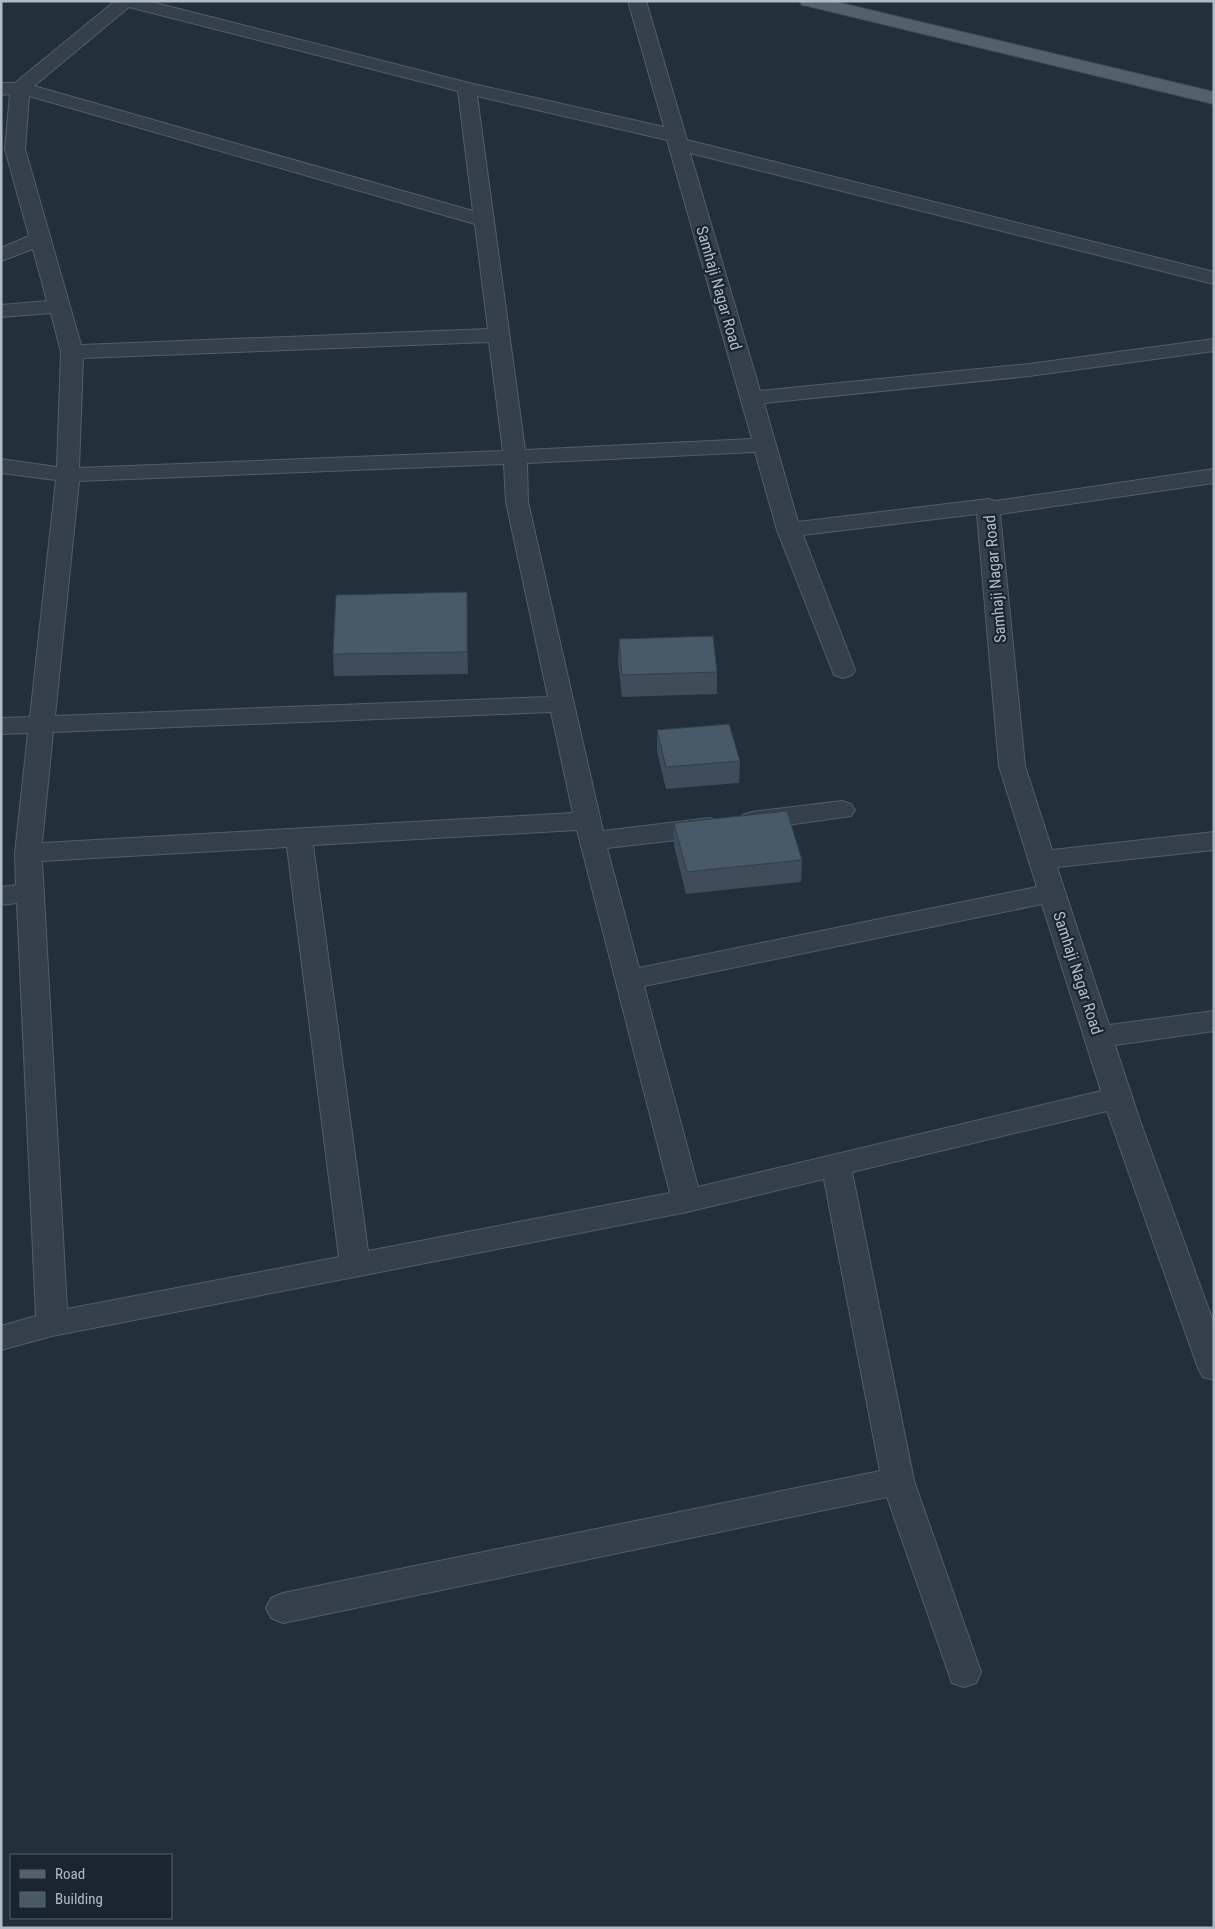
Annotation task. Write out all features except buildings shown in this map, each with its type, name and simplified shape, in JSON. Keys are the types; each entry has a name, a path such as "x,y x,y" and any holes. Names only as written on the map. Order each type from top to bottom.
{"main road":[{"path":"808,1 1214,98"}],"street":[{"name":"Samhaji Nagar Road","path":"638,1 789,530 988,506 1012,766 1117,1098 1214,1368"},
{"path":"11,88 125,2 677,140 1214,278"},
{"path":"11,88 483,220"},
{"path":"11,88 8,150 41,239 72,352 68,475 28,853 52,1324"},
{"path":"467,88 515,457 517,502 590,831 687,1201"},
{"path":"1,255 41,239"},
{"path":"1,311 60,306"},
{"path":"72,352 498,335"},
{"path":"751,398 1029,370 1214,346"},
{"path":"1,466 68,475 764,445"},
{"path":"988,509 1214,476"},
{"path":"789,530 843,670"},
{"path":"1,726 562,704"},
{"path":"28,853 298,838 590,831 842,810"},
{"path":"298,838 355,1266"},
{"path":"1043,860 1214,841"},
{"path":"1,896 30,893"},
{"path":"628,980 1052,893"},
{"path":"1098,1037 1214,1021"},
{"path":"1,1338 52,1324 687,1201 1117,1098"},
{"path":"836,1165 898,1481 964,1672"},
{"path":"283,1608 898,1481"}]}
